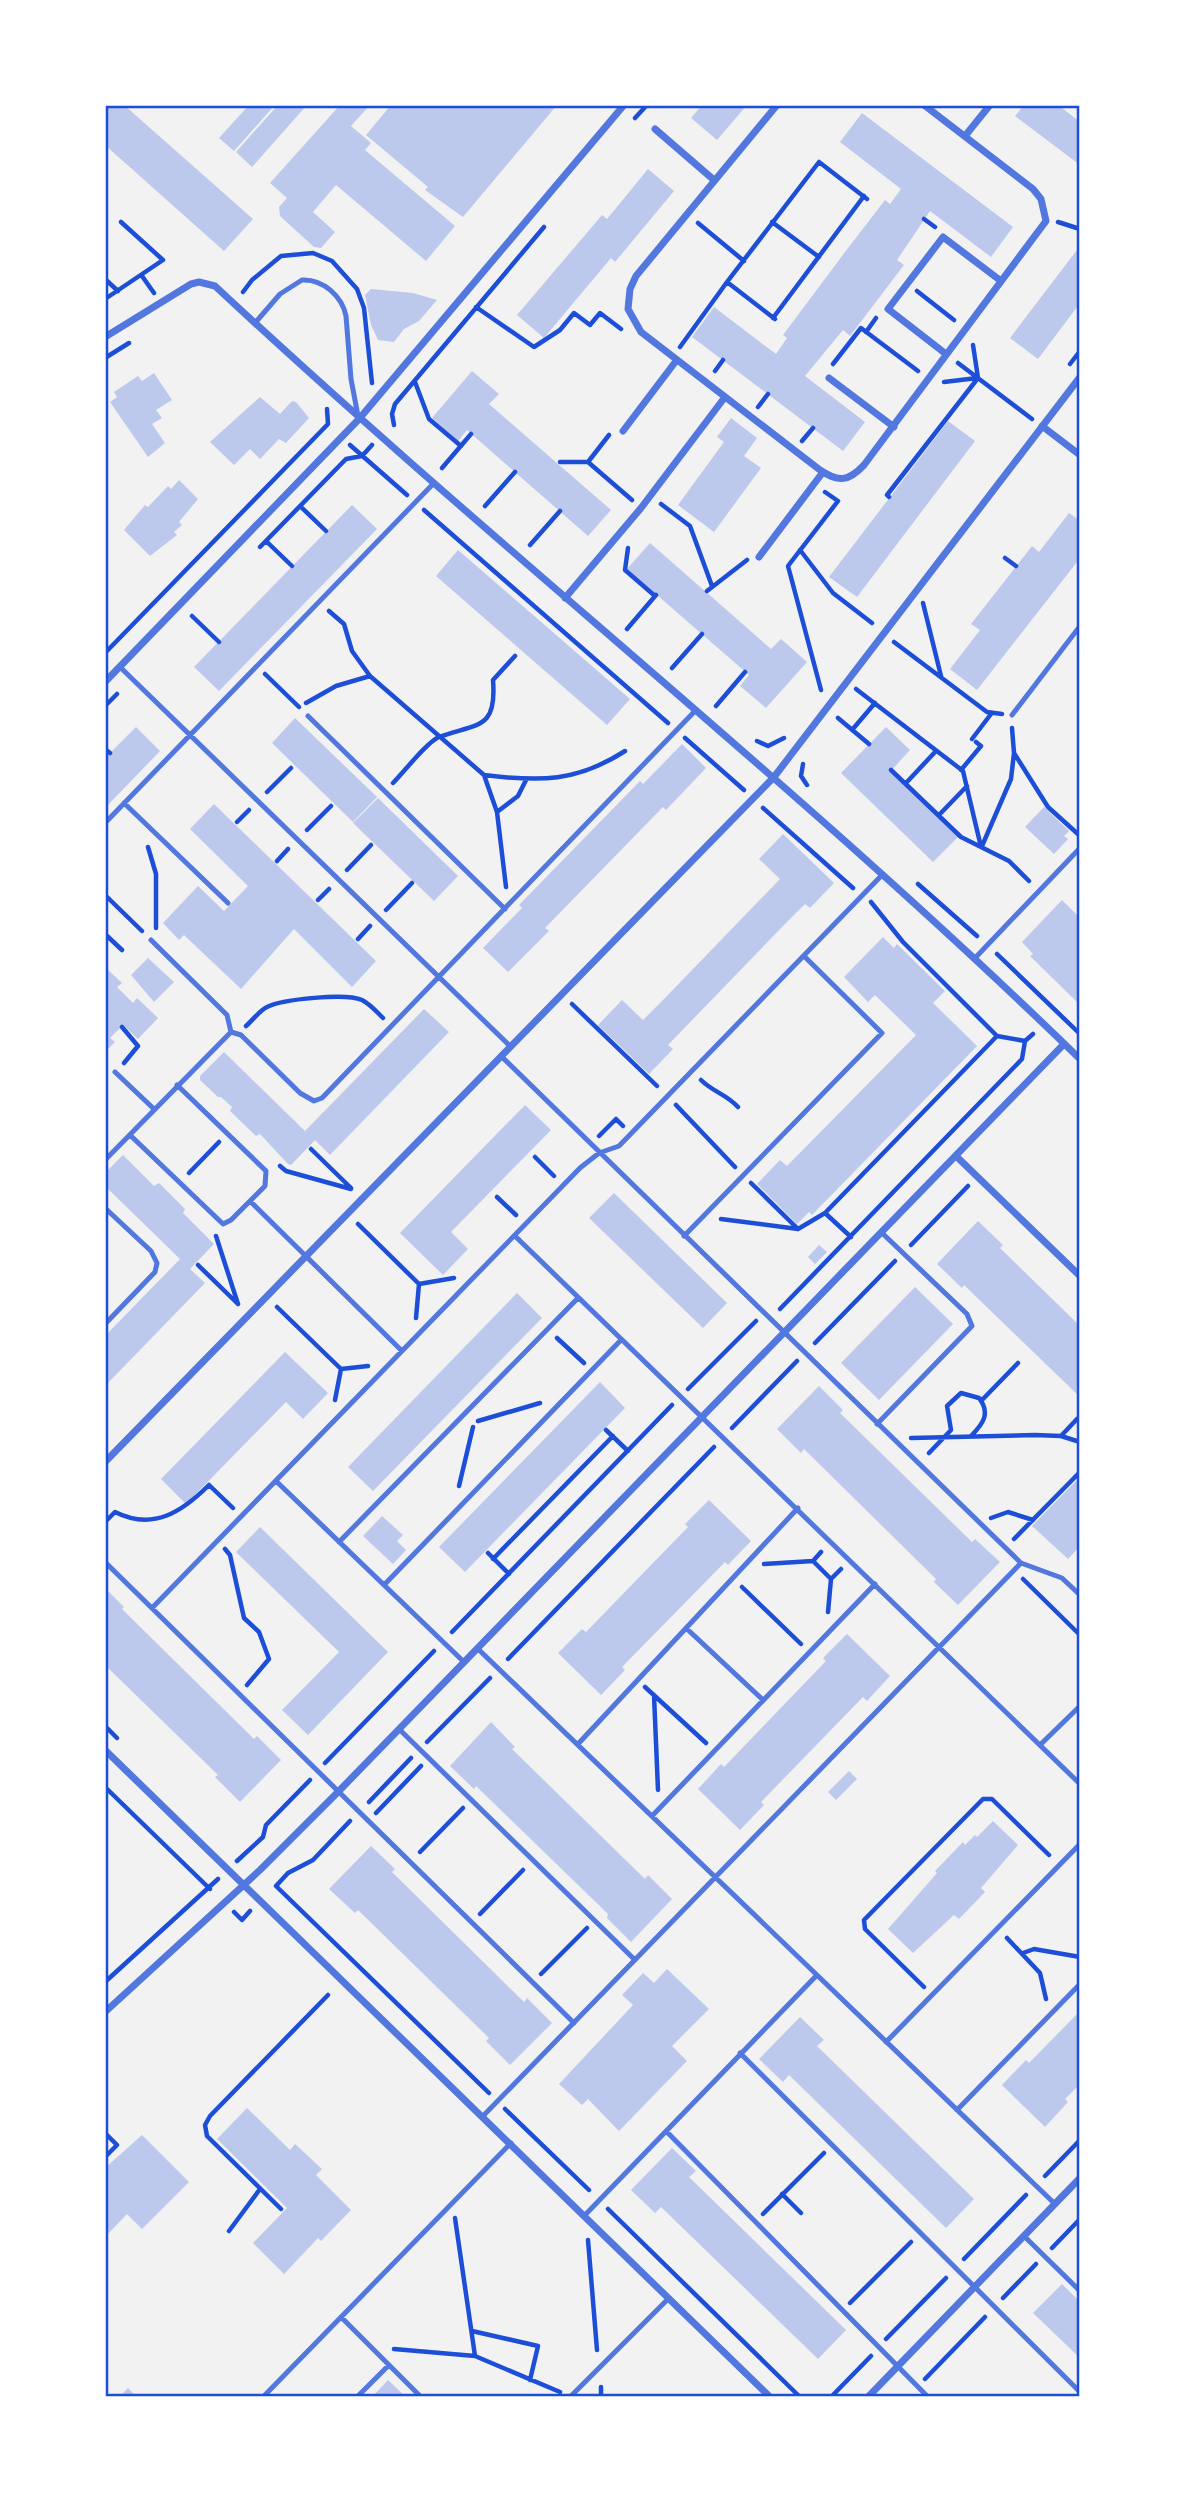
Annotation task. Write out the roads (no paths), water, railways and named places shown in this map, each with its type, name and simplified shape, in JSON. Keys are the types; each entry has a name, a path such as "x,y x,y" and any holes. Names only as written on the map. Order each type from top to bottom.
{"street":[{"path":"777,105 636,276 630,289 630,317 641,332 674,359 823,472 840,480 850,479 894,427 1046,220 1041,199 1033,190 924,105"},
{"path":"965,136 990,105"},
{"path":"105,681 359,419 628,108"},
{"path":"655,130 713,180"},
{"path":"946,354 888,309 943,237 1001,281"},
{"path":"105,337 191,284 199,282 215,286 359,419 883,874 975,957 1080,1059"},
{"path":"623,432 674,359"},
{"path":"827,377 894,427"},
{"path":"105,1462 774,777 1080,377"},
{"path":"565,598 641,508 726,397"},
{"path":"1042,426 1080,455"},
{"path":"759,556 823,472"},
{"path":"105,2012 245,1884 338,1793 1064,1044"},
{"path":"956,1156 1080,1276"},
{"path":"105,1751 245,1884 770,2397"},
{"path":"869,2396 1080,2178"}],"lane":[{"path":"255,323 280,295 302,280 317,282 332,292 344,307 346,316 351,379 359,419"},
{"path":"105,823 433,484"},
{"path":"1012,715 1080,626"},
{"path":"120,667 510,1047"},
{"path":"230,1032 238,1033 300,1093 314,1101 328,1092 678,732 694,712"},
{"path":"309,716 506,907"},
{"path":"124,803 228,903"},
{"path":"975,957 1080,848"},
{"path":"152,1608 564,1185 598,1153 619,1146 883,874"},
{"path":"151,940 227,1015 230,1032"},
{"path":"684,1236 882,1033 804,956"},
{"path":"105,1160 230,1032"},
{"path":"501,1056 1021,1563 1062,1578 1080,1595"},
{"path":"115,1072 154,1109"},
{"path":"130,1135 218,1222 228,1223 250,1202 265,1186 268,1176 177,1085"},
{"path":"250,1202 402,1351"},
{"path":"105,1208 151,1251 157,1263 155,1272 105,1324"},
{"path":"877,1424 972,1326 967,1314 881,1232"},
{"path":"515,1236 1080,1784"},
{"path":"339,1542 578,1298"},
{"path":"384,1585 621,1340"},
{"path":"276,1481 464,1662"},
{"path":"578,1744 798,1508"},
{"path":"105,1562 574,2023"},
{"path":"483,2116 1021,1563"},
{"path":"652,1816 875,1584"},
{"path":"686,1629 763,1700"},
{"path":"477,1648 1055,2204"},
{"path":"1040,1745 1080,1706"},
{"path":"399,1729 635,1960"},
{"path":"886,2042 1080,1844"},
{"path":"585,2216 817,1975"},
{"path":"957,2110 1080,1984"},
{"path":"740,2053 1080,2392"},
{"path":"666,2131 928,2397"},
{"path":"266,2396 511,2143"},
{"path":"1024,2236 1080,2291"},
{"path":"570,2397 669,2298"},
{"path":"341,2317 421,2397"},
{"path":"357,2397 388,2365"}]}
